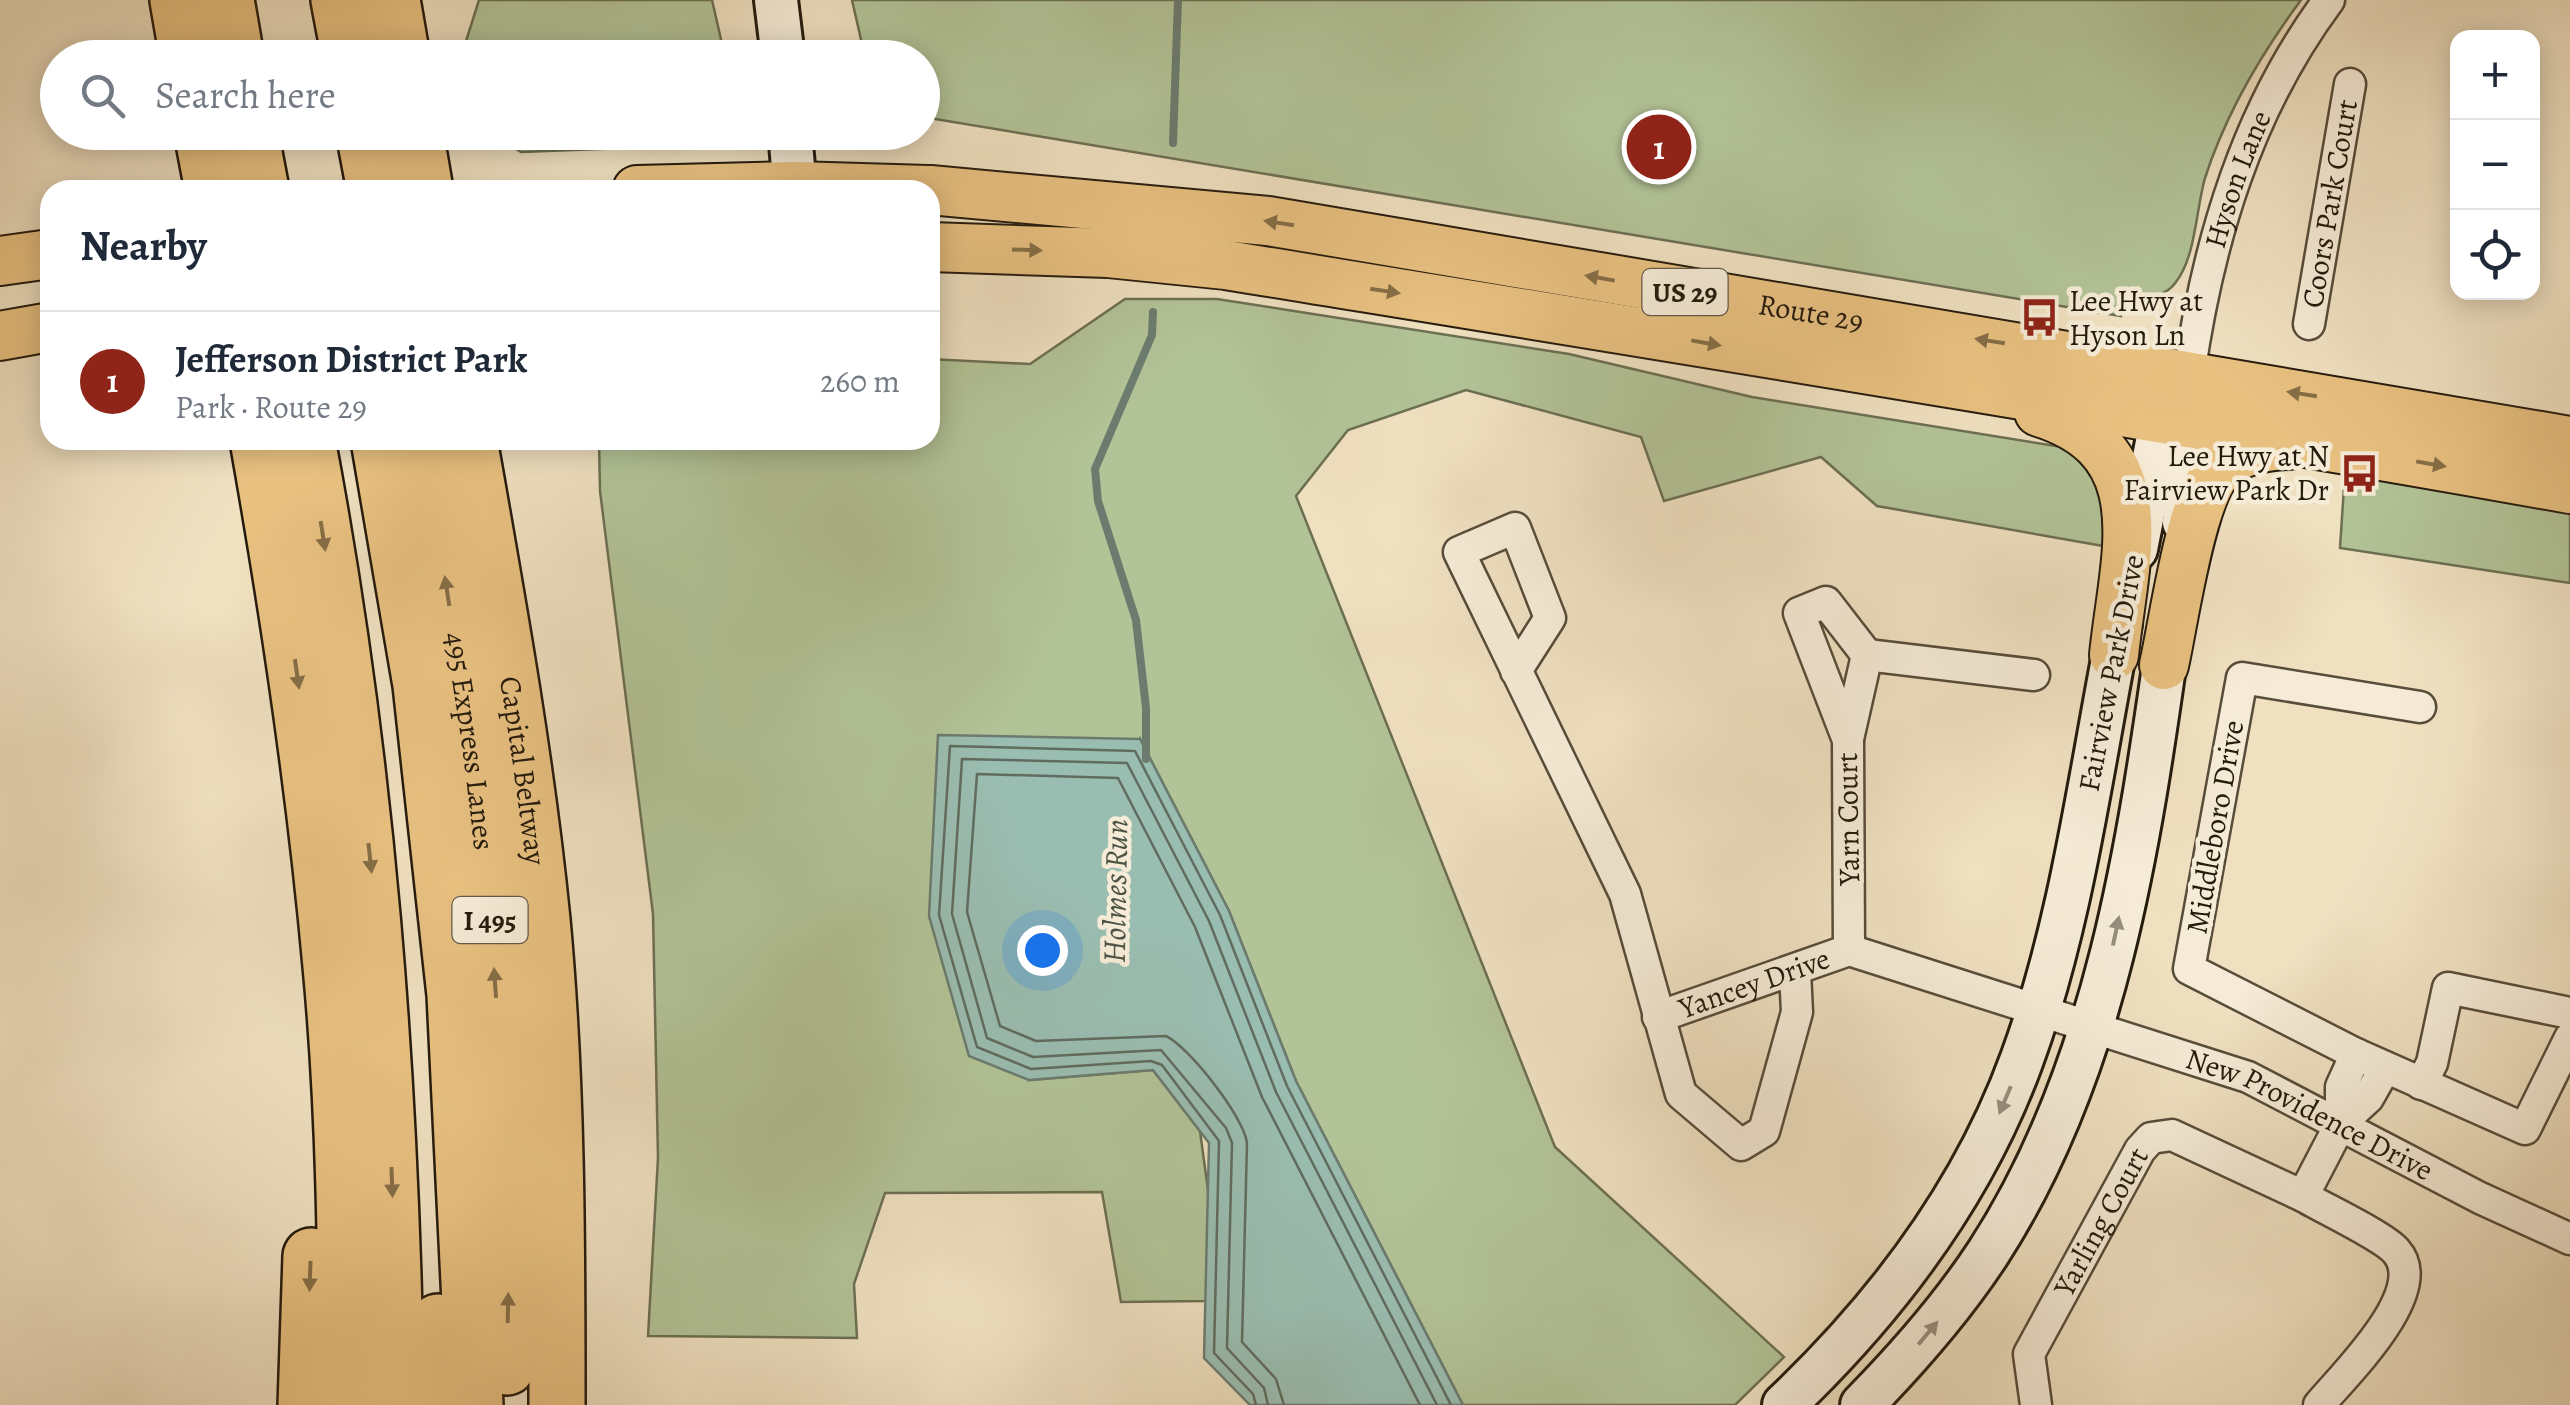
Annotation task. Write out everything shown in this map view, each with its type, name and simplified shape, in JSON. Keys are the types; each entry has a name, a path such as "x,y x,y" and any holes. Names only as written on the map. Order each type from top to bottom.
{"highway":[{"path":"178,0 185,40"},
{"path":"226,0 233,40"},
{"path":"339,0 347,40"},
{"path":"392,0 399,40"},
{"path":"205,150 211,180"},
{"path":"253,150 259,180"},
{"path":"367,150 373,180"},
{"path":"418,150 423,180"},
{"path":"260,450 290,624 332,969 346,1216 347,1405"},
{"path":"310,450 370,853 392,1177 396,1405"},
{"path":"354,450 402,762 422,947 434,1112 436,1405"},
{"path":"382,450 421,685 455,996 475,1405"},
{"name":"495 Express Lanes","path":"423,450 478,791 492,937 508,1255 507,1405"},
{"name":"Capital Beltway","path":"471,450 513,694 542,921 557,1259 556,1405"},
{"path":"513,694 552,866 578,1048 593,1259 592,1405"},
{"path":"306,1405 314,1150 332,969"}],"main road":[{"path":"776,0 782,40"},
{"path":"792,150 794,180"},
{"name":"Route 29","path":"940,191 1268,221 2570,441"},
{"name":"Route 29","path":"940,248 1108,253 1226,265 1959,388 2181,420 2570,488"},
{"path":"0,261 40,255"},
{"path":"0,336 40,329"},
{"name":"Fairview Park Drive","path":"1784,1405 1850,1342 1938,1227 1996,1120 2040,1008 2066,907 2114,654 2181,420 2189,375"},
{"path":"1959,388 2078,427 2113,459 2122,477 2128,519 2114,654"},
{"name":"Fairview Park Drive","path":"1862,1405 1937,1322 1988,1253 2054,1127 2093,1026 2126,886 2164,665 2181,420"},
{"path":"2164,665 2203,492 2220,467 2257,448 2323,445"}],"street":[{"name":"Hyson Lane","path":"2189,375 2200,304 2248,137 2284,65 2329,0"},
{"name":"Coors Park Court","path":"2308,324 2350,84"},
{"name":"Yarn Court","path":"1849,950 1848,740 1799,613 1826,602 1867,654"},
{"path":"1848,740 1867,654 2034,675"},
{"name":"Yancey Drive","path":"1516,671 1625,894 1658,1017 1849,950 2040,1008"},
{"name":"Middleboro Drive","path":"2356,1054 2188,969 2242,678 2420,706"},
{"path":"1658,1017 1681,1094 1742,1146 1764,1131 1797,1012 1795,972"},
{"path":"2422,1084 2432,1063 2448,988 2570,1013"},
{"name":"New Providence Drive","path":"2040,1008 2218,1065 2341,1123 2480,1198 2570,1238"},
{"path":"2341,1123 2341,1087 2356,1054 2525,1130 2570,1038"},
{"path":"2303,1196 2341,1123 2368,1098 2385,1068"},
{"name":"Yarling Court","path":"2036,1405 2029,1354 2140,1150 2151,1138 2172,1134 2303,1196 2397,1251 2405,1273 2402,1295 2393,1315 2319,1405"}],"green space":[{"path":"479,0 712,0 721,40 466,40"},
{"path":"852,0 2301,0 2272,41 2223,130 2205,178 2192,246 2183,271 2166,292 2127,298 2121,316 940,120 940,40 861,40"},
{"path":"1125,299 1217,299 1569,354 1752,397 2062,447 2099,478 2105,497 2103,546 1877,506 1821,457 1664,501 1641,437 1466,390 1348,430 1296,496 1555,1147 1784,1357 1735,1405 1463,1405 1296,1081 1229,911 1140,739 1029,1080 1153,1070 1200,1131 1210,1205 1255,1278 1205,1301 1121,1302 1102,1192 885,1193 854,1284 857,1338 648,1336 658,1158 653,914 600,491 599,450 940,450 940,360 1030,364"},
{"path":"2345,472 2570,512 2570,583 2340,548"}],"water":[{"path":"938,735 1140,739 1229,911 1296,1081 1463,1405 1250,1405 1204,1358 1209,1143 1153,1070 1029,1080 969,1056 929,916"}],"waterway":[{"name":"Holmes Run","path":"1173,143 1178,0"},
{"name":"Holmes Run","path":"1146,759 1146,708 1136,620 1098,501 1095,469 1152,335 1153,312"}],"place":[{"name":"Jefferson District Park","path":"1659,147"},
{"name":"Lee Hwy at Hyson Ln","path":"2039,318"},
{"name":"Lee Hwy at N Fairview Park Dr","path":"2359,473"}]}
